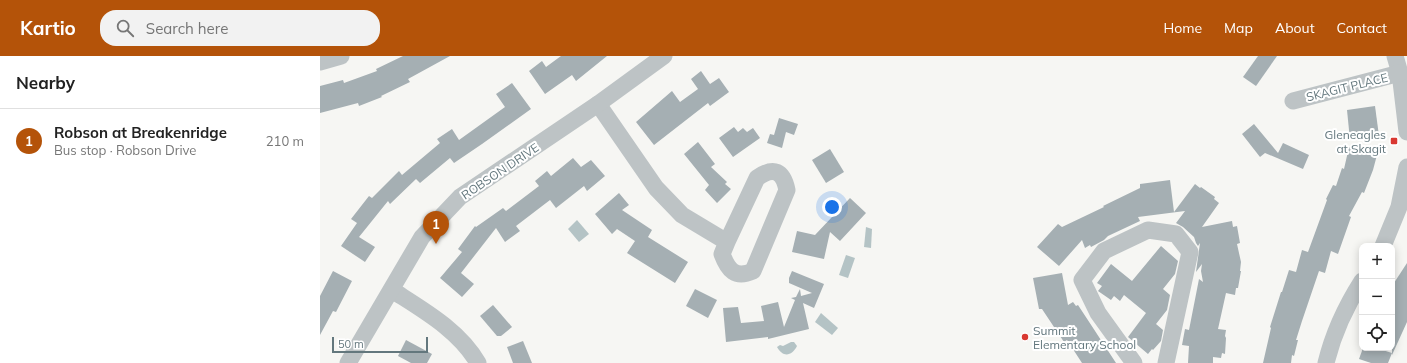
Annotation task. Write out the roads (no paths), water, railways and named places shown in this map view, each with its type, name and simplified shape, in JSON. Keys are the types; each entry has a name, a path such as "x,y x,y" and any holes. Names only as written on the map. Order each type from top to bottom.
{"street":[{"path":"320,62 341,56"},
{"name":"ROBSON DRIVE","path":"348,363 422,237 460,197 598,104 664,56"},
{"path":"1395,56 1400,74 1407,132"},
{"name":"SKAGIT PLACE","path":"1293,101 1400,74"},
{"path":"598,104 656,188 682,215 727,242"},
{"path":"1384,243 1400,206 1407,167"},
{"path":"766,171 777,172 785,180 787,190 753,271 740,274 735,273 727,266 722,254 727,242 757,178 766,171"},
{"path":"1134,363 1098,313 1082,280 1104,252 1148,230 1176,234 1190,252 1166,363"},
{"path":"1326,363 1330,347 1351,298 1359,286"},
{"path":"392,290 432,316 453,332 474,356 478,363"}],"place":[{"name":"Gleneagles at Skagit","path":"1394,141"},
{"name":"Robson at Breakenridge","path":"436,244"},
{"name":"Summit Elementary School","path":"1025,337"}]}
